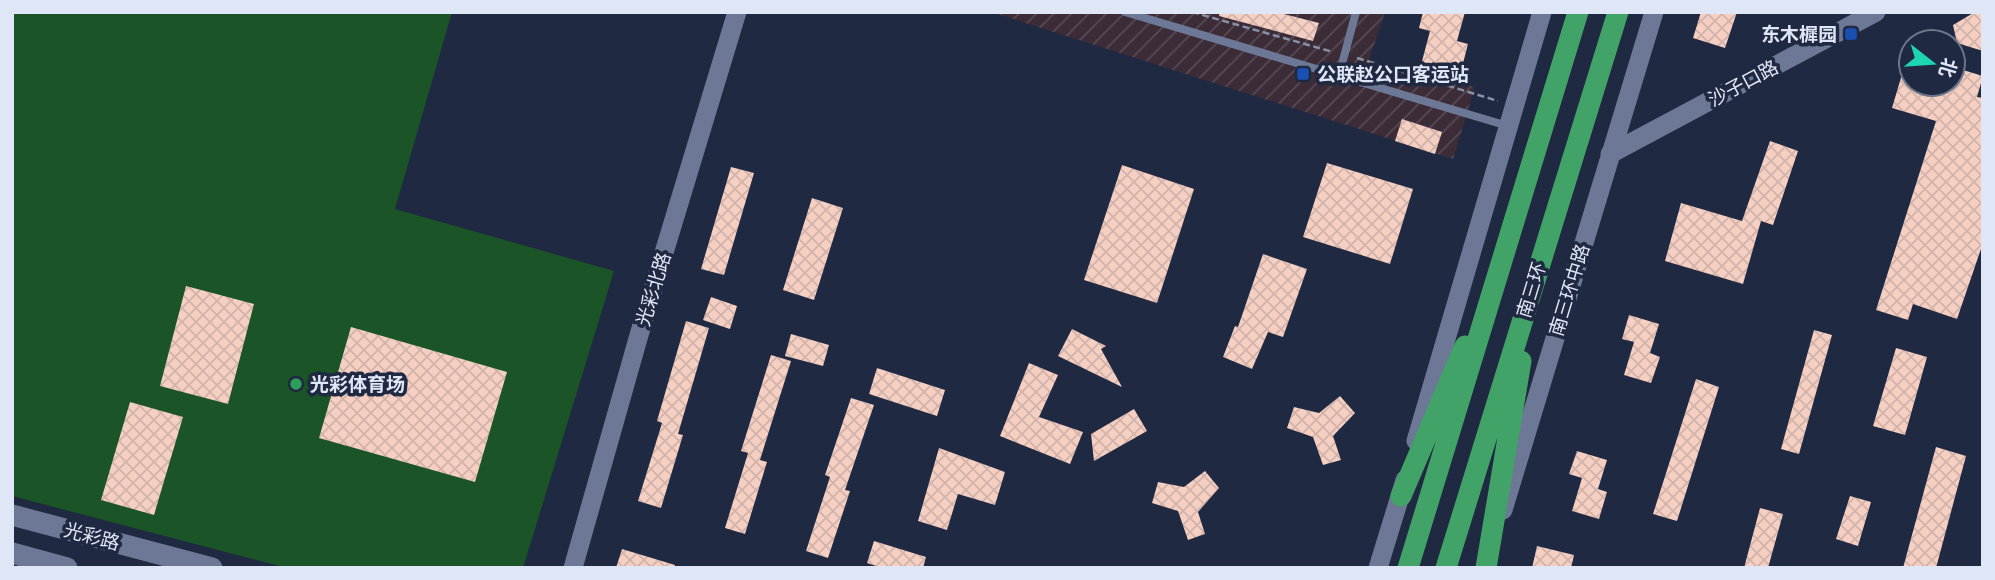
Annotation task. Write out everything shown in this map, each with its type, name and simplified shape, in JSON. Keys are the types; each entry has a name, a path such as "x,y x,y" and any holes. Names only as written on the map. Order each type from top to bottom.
{"highway":[{"name":"南三环","path":"1408,568 1578,12"},
{"name":"南三环","path":"1446,568 1618,12"},
{"path":"1401,496 1511,237"},
{"path":"1486,568 1536,273"}],"main road":[{"name":"光彩路","path":"12,515 212,568"},
{"name":"光彩路","path":"12,553 67,568"}],"street":[{"name":"光彩北路","path":"573,568 639,335 737,12"},
{"path":"1378,568 1542,12"},
{"name":"南三环中路","path":"1486,568 1654,12"},
{"name":"沙子口路","path":"1610,153 1876,12"}],"lane":[{"path":"1125,12 1508,126"},
{"path":"1339,75 1356,12"}],"shaded area":[{"name":"公联赵公口客运站","path":"991,12 1385,12 1369,60 1475,87 1453,159"}],"green space":[{"name":"光彩体育场","path":"12,12 452,12 395,209 614,271 523,568 287,568 12,496"}],"building":[{"path":"1219,12 1276,12 1319,23 1313,41 1219,16"},
{"path":"1423,12 1465,12 1457,41 1468,44 1460,75 1421,65 1430,31 1419,28"},
{"path":"1701,12 1737,12 1725,48 1693,38"},
{"path":"1975,12 1983,12 1983,51 1967,46 1967,28 1954,28 1953,25"},
{"path":"1967,71 1983,76 1977,97 1983,98 1983,243 1957,319 1913,304 1908,320 1876,310 1936,121 1892,108 1897,91 1897,98 1967,98"},
{"path":"1402,119 1442,132 1435,154 1395,141"},
{"path":"1770,141 1798,151 1773,225 1761,221 1743,284 1665,261 1681,203 1742,221"},
{"path":"1327,163 1413,189 1390,264 1303,237"},
{"path":"1122,165 1194,189 1157,303 1084,280"},
{"path":"731,167 754,173 724,275 701,269"},
{"path":"812,198 843,208 814,300 783,290"},
{"path":"1263,254 1307,269 1283,337 1268,332 1252,369 1223,357 1235,326 1238,327"},
{"path":"186,286 254,304 228,404 160,386"},
{"path":"711,297 737,306 730,329 703,320"},
{"path":"1629,315 1659,324 1650,353 1660,357 1651,383 1624,375 1634,342 1622,339"},
{"path":"686,321 709,328 678,434 683,435 661,508 638,501 662,423 657,421"},
{"path":"351,327 507,372 475,482 319,438"},
{"path":"1072,329 1106,346 1101,349 1122,387 1058,356"},
{"path":"1814,330 1832,335 1799,454 1781,449"},
{"path":"791,334 829,345 823,366 785,356"},
{"path":"1896,348 1927,357 1905,435 1873,426"},
{"path":"771,355 791,361 760,460 767,462 745,534 725,528 748,453 741,451"},
{"path":"1029,363 1058,375 1039,417 1083,432 1070,464 1000,436"},
{"path":"877,368 945,390 937,416 869,394"},
{"path":"1696,379 1719,387 1677,521 1653,514"},
{"path":"1340,396 1355,413 1333,436 1341,460 1323,465 1313,437 1287,428 1294,407 1319,413"},
{"path":"851,398 874,405 845,490 850,491 828,558 806,551 830,477 825,475"},
{"path":"130,402 183,417 154,515 101,500"},
{"path":"1134,409 1147,431 1094,461 1091,434"},
{"path":"1936,447 1966,456 1936,568 1903,568"},
{"path":"939,448 1005,472 995,505 958,494 947,530 918,521"},
{"path":"1577,451 1607,460 1598,489 1607,492 1599,519 1572,511 1582,478 1569,474"},
{"path":"1205,471 1219,488 1198,512 1205,534 1188,540 1178,511 1152,503 1158,482 1184,487"},
{"path":"1850,496 1871,502 1858,546 1836,539"},
{"path":"1760,508 1783,514 1768,568 1744,568"},
{"path":"874,541 926,557 923,568 882,568 867,563"},
{"path":"1537,546 1574,555 1571,568 1532,568"},
{"path":"622,549 675,565 674,568 616,568"}],"place":[{"name":"东木樨园","path":"1851,34"},
{"name":"公联赵公口客运站","path":"1303,74"},
{"name":"光彩体育场","path":"296,384"}]}
